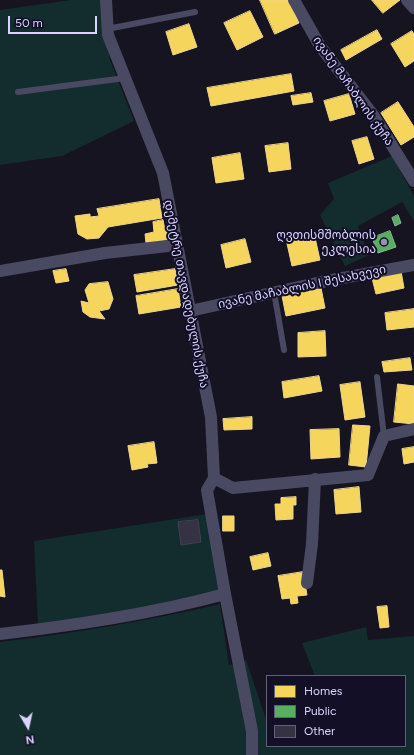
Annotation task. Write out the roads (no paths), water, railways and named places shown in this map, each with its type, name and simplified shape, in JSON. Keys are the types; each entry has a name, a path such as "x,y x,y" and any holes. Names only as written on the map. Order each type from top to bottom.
{"street":[{"name":"დემეტრე თავდადებულის ქუჩა","path":"106,0 108,35 163,173 211,417 214,478 207,490 225,594 252,731 252,755"},
{"name":"ივანე მაჩაბლის ქუჩა","path":"294,0 320,46 373,115 414,181"},
{"path":"407,0 414,8"},
{"path":"0,271 105,253 177,245"},
{"name":"ივანე მაჩაბლის I შესახვევი","path":"190,311 321,282 414,265"},
{"path":"214,478 233,488 368,475 384,436 414,429"},
{"path":"307,583 312,544 315,479"},
{"path":"0,634 60,627 174,608 225,594"}],"lane":[{"path":"108,29 195,12"},
{"path":"18,92 125,78"},
{"path":"274,292 284,350"},
{"path":"377,377 384,436"}],"place":[{"name":"ღვთისმშობლის ეკლესია","path":"384,242"}]}
